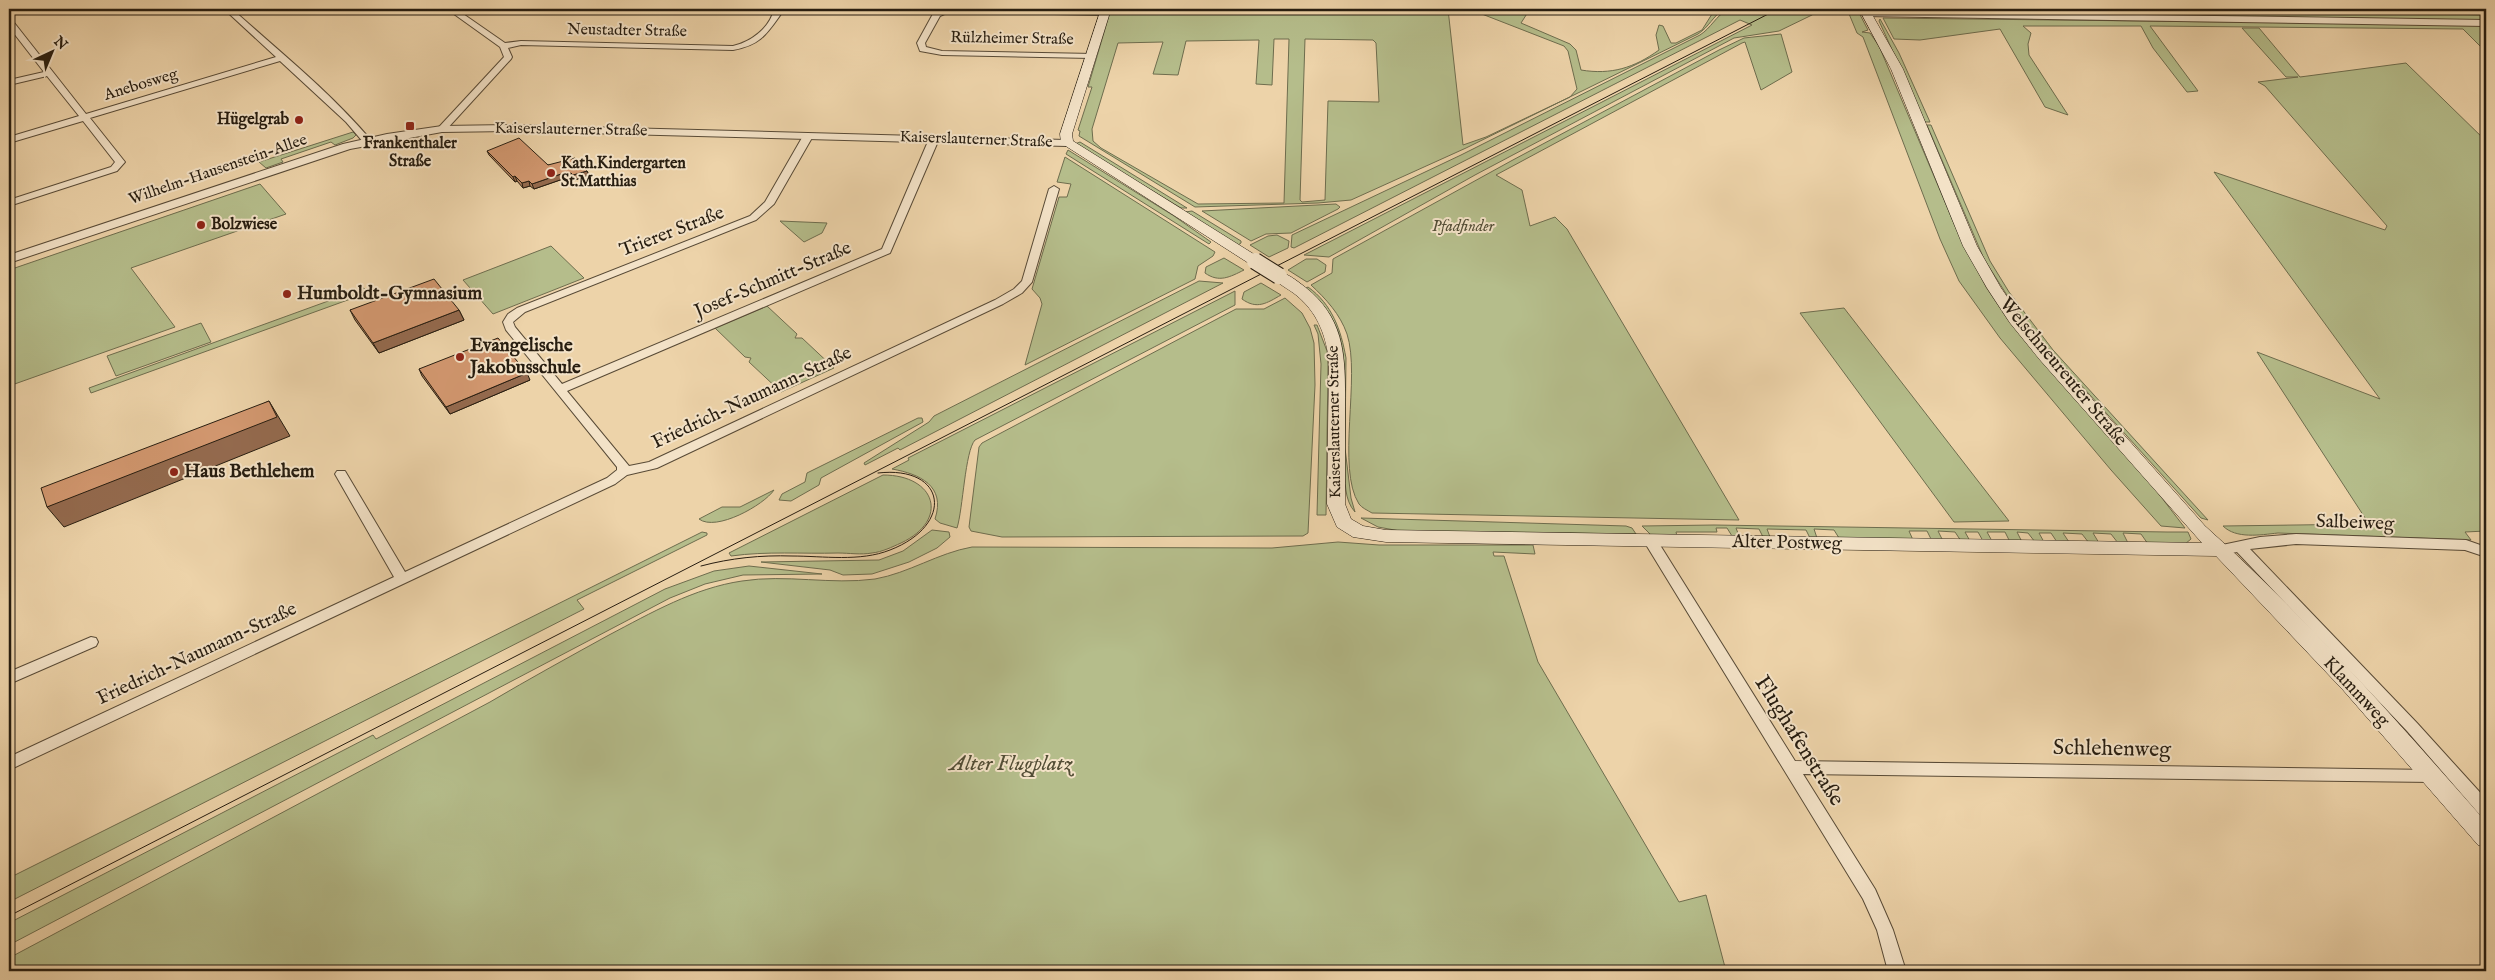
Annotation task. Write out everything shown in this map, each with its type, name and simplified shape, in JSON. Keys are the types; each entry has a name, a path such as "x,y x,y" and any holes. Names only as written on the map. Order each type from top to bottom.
{"main road":[{"path":"1067,143 1066,134 1105,11"},
{"name":"Welschneureuter Straße","path":"1866,12 1897,68 1970,246 2015,320 2199,530 2231,548"},
{"name":"Kaiserslauterner Straße","path":"1067,143 1279,276 1301,291 1319,308 1333,336 1337,359 1336,504 1341,520 1353,529"},
{"name":"Alter Postweg","path":"1353,529 1386,536 2231,548"},
{"name":"Klammweg","path":"2231,548 2486,838"}],"street":[{"path":"228,9 353,124 368,141"},
{"name":"Neustadter Straße","path":"503,46 521,43 733,48 751,45 758,40 777,14 778,9"},
{"path":"2074,9 2083,17"},
{"path":"2399,9 2484,9"},
{"path":"442,129 506,61 508,54 503,46 456,10"},
{"name":"Rülzheimer Straße","path":"1091,56 932,52 923,49 921,43 937,14 942,12 1105,11"},
{"path":"1866,12 2486,23"},
{"path":"9,22 13,34 48,72 120,162 114,169 9,203"},
{"name":"Anebosweg","path":"9,140 282,58"},
{"path":"9,83 48,72"},
{"name":"Kaiserslauterner Straße","path":"442,129 509,128 1067,143"},
{"name":"Wilhelm-Hausenstein-Allee","path":"9,259 298,160 368,141 442,129"},
{"name":"Trierer Straße","path":"561,389 510,328 508,322 512,316 521,310 753,218 769,204 808,136"},
{"name":"Josef-Schmitt-Straße","path":"561,389 886,251 934,139"},
{"name":"Friedrich-Naumann-Straße","path":"9,764 617,478 623,472 653,465 917,342 1018,291 1027,282 1054,190"},
{"path":"561,389 623,466 623,472"},
{"path":"341,474 402,579"},
{"name":"Flughafenstraße","path":"1650,540 1869,894 1884,930 1897,971"},
{"name":"Salbeiweg","path":"2231,548 2260,542 2296,540 2466,545 2486,552"},
{"name":"Klammweg","path":"2231,548 2399,713 2486,810"},
{"path":"9,678 91,642"},
{"name":"Schlehenweg","path":"1790,766 2433,776"}],"green space":[{"path":"1111,9 1448,9 1463,145 1486,137 1563,100 1466,148 1351,200 1318,203 1195,207 1079,136 1080,131 1078,130 1092,87 1088,87","holes":["1274,39 1289,39 1284,203 1198,204 1101,148 1093,141 1092,129 1118,43 1163,42 1153,74 1178,75 1186,41 1259,40 1256,84 1272,85","1305,39 1373,40 1376,43 1379,102 1328,101 1325,200 1302,202 1300,200"]},
{"path":"1469,9 1530,9 1521,23 1570,44 1576,50 1581,70 1602,72 1631,66 1659,50 1656,35 1659,25 1663,26 1671,43 1676,43 1702,30 1712,14 1724,9 1698,34 1570,97 1577,89 1568,51 1564,46"},
{"path":"1728,9 1766,9 1775,13 1783,9 1820,9 1812,15 1779,31 1734,38 1475,175 1329,257 1304,255 1752,25 1740,20 1294,248 1291,247 1292,235 1461,155 1700,35"},
{"path":"1847,9 1857,9 1868,30 1862,32 1870,33 1879,46 1955,226 1986,287 2008,320 2148,480 2185,528 2161,526 2111,470 2000,338 1959,281 1940,239 1863,37 1857,33"},
{"path":"1877,9 2070,9 2071,11 2067,15 1880,12"},
{"path":"2079,9 2266,12 2264,9 2290,9 2294,12 2375,13 2373,10 2394,11 2398,13 2486,15 2486,20 2097,15"},
{"path":"1883,18 2486,25 2486,52 2463,29 2150,26 2198,91 2187,92 2153,48 2141,26 2023,26 2031,33 2028,44 2029,55 2068,115 2045,107 2000,29 1920,40 1894,39"},
{"path":"1880,19 1899,53 1930,122 1925,122 1879,21"},
{"path":"2242,28 2259,28 2300,77 2406,63 2486,141 2486,531 2465,532 2471,540 2278,533 2249,535 2235,533 2223,526 2369,524 2257,352 2380,399 2214,172 2385,230 2387,226 2265,86 2258,82 2298,77 2286,77"},
{"name":"Pfadfinder","path":"1781,34 1792,72 1761,90 1745,42 1496,175 1522,190 1530,226 1555,217 1567,229 1739,520 1372,513 1362,507 1352,488 1349,468 1352,374 1351,352 1347,334 1341,320 1332,307 1311,285 1332,273 1333,259 1719,50 1744,38"},
{"path":"1927,125 1931,125 1990,261 2009,292 2053,350 2208,520 2201,518 2024,322 1984,259"},
{"path":"353,132 356,135 353,138 335,145 331,142 281,159 283,162 266,168 259,162"},
{"path":"1080,142 1187,208 1181,208 1075,144"},
{"path":"1068,150 1174,216 1211,242 1209,244 1066,154"},
{"path":"1065,157 1215,252 1213,256 1198,266 1195,279 1025,365 1042,304 1040,298 1032,289 1059,197 1067,197 1071,184 1057,182"},
{"path":"260,184 286,214 131,268 175,327 9,386 9,270"},
{"path":"1336,204 1340,207 1338,209 1291,233 1266,234 1251,241 1202,211"},
{"path":"1192,211 1241,241 1241,243 1238,245 1185,212"},
{"path":"780,221 827,223 822,233 804,242"},
{"path":"1277,235 1289,241 1288,248 1269,257 1250,245 1268,236"},
{"path":"551,246 584,278 493,314 463,280"},
{"path":"1224,258 1244,270 1224,278 1215,278 1205,273 1206,267"},
{"path":"1306,259 1317,259 1326,265 1325,272 1307,282 1288,270"},
{"path":"1199,281 1223,283 900,450 898,448 865,465 864,463 929,422 934,416"},
{"path":"1261,283 1281,295 1266,303 1257,305 1242,299 1244,292"},
{"path":"1308,287 1316,294 1329,310 1338,328 1344,348 1346,358 1345,448 1344,359 1338,331 1320,303 1306,288"},
{"path":"364,288 367,293 91,393 89,388"},
{"path":"1235,291 1235,305 975,440 966,468 957,528 940,523 935,519 937,498 934,490 928,483 912,474 892,469 909,460 908,458"},
{"path":"1285,298 1302,313 1310,328 1314,343 1315,385 1308,533 1303,536 1002,537 971,531 969,527 979,447 982,443 1236,309 1264,309"},
{"path":"767,306 797,334 795,338 802,338 834,368 781,392 749,362 751,358 745,357 715,328"},
{"path":"1844,308 2009,521 1954,522 1800,313"},
{"path":"201,323 211,342 116,376 107,356"},
{"path":"1314,325 1317,325 1327,351 1328,365 1326,515 1317,515 1321,364 1318,334"},
{"path":"918,418 922,418 923,422 821,478 819,485 791,501 779,500 782,494 805,482 807,473"},
{"path":"1345,448 1351,498 1355,512 1349,502 1345,484"},
{"path":"883,475 901,477 915,482 925,490 930,500 931,511 926,523 916,533 901,543 879,552 864,554 771,553 731,556 729,553"},
{"path":"774,490 760,503 739,515 716,522 707,522 699,519 722,507 740,507"},
{"path":"1361,518 1626,526 1632,528 1636,534 1400,531 1378,527"},
{"path":"1714,525 2188,532 2191,539 2185,544 2148,544 2141,534 2123,533 2128,543 2118,543 2111,534 2093,533 2099,543 2089,543 2082,534 2063,533 2069,542 2057,542 2051,533 2039,533 2044,542 2035,542 2028,533 2017,532 2022,542 2010,542 2005,532 1987,532 1992,541 1983,541 1978,532 1965,532 1970,541 1961,541 1955,532 1938,531 1943,541 1932,541 1927,531 1909,531 1913,540 1839,538 1834,530 1814,529 1817,538 1810,538 1806,530 1767,529 1770,537 1763,537 1759,529 1736,528 1739,536 1732,536 1727,528 1716,528 1717,532 1676,532 1677,536 1652,536 1642,526"},
{"path":"932,530 949,532 950,537 937,548 909,562 872,574 843,575 830,570 761,562 879,560 903,551"},
{"path":"702,532 707,533 707,535 577,600 584,609 9,902 9,878"},
{"name":"Alter Flugplatz","path":"1338,542 1379,545 1533,545 1535,554 1493,552 1494,556 1504,556 1538,662 1679,902 1706,895 1726,971 9,971 9,958 490,702 641,618 673,602 707,589 724,584 759,579 858,581 875,579 972,547 1272,548"},
{"path":"749,566 822,574 743,575 705,584 670,598 9,945 9,923 373,735 376,739 665,589 714,571"}],"building":[{"path":"519,138 548,165 575,158 587,171 573,175 571,173 563,176 561,174 532,184 529,181 522,183 515,176 513,177 487,151"},
{"path":"434,279 459,310 373,343 350,310"},
{"path":"498,338 527,373 446,407 419,369"},
{"path":"269,401 277,417 47,507 41,488"}],"tram line":[{"path":"9,916 1778,9"},
{"path":"701,566 735,559 757,557 841,558 866,556 890,550 911,539 925,526 933,513 934,499 929,487 918,478 901,473 878,473"}],"place":[{"name":"Hügelgrab","path":"299,120"},
{"name":"Frankenthaler Straße","path":"410,126"},
{"name":"Kath.Kindergarten St.Matthias","path":"551,173"},
{"name":"Bolzwiese","path":"201,225"},
{"name":"Humboldt-Gymnasium","path":"287,294"},
{"name":"Evangelische Jakobusschule","path":"460,357"},
{"name":"Haus Bethlehem","path":"174,472"}]}
